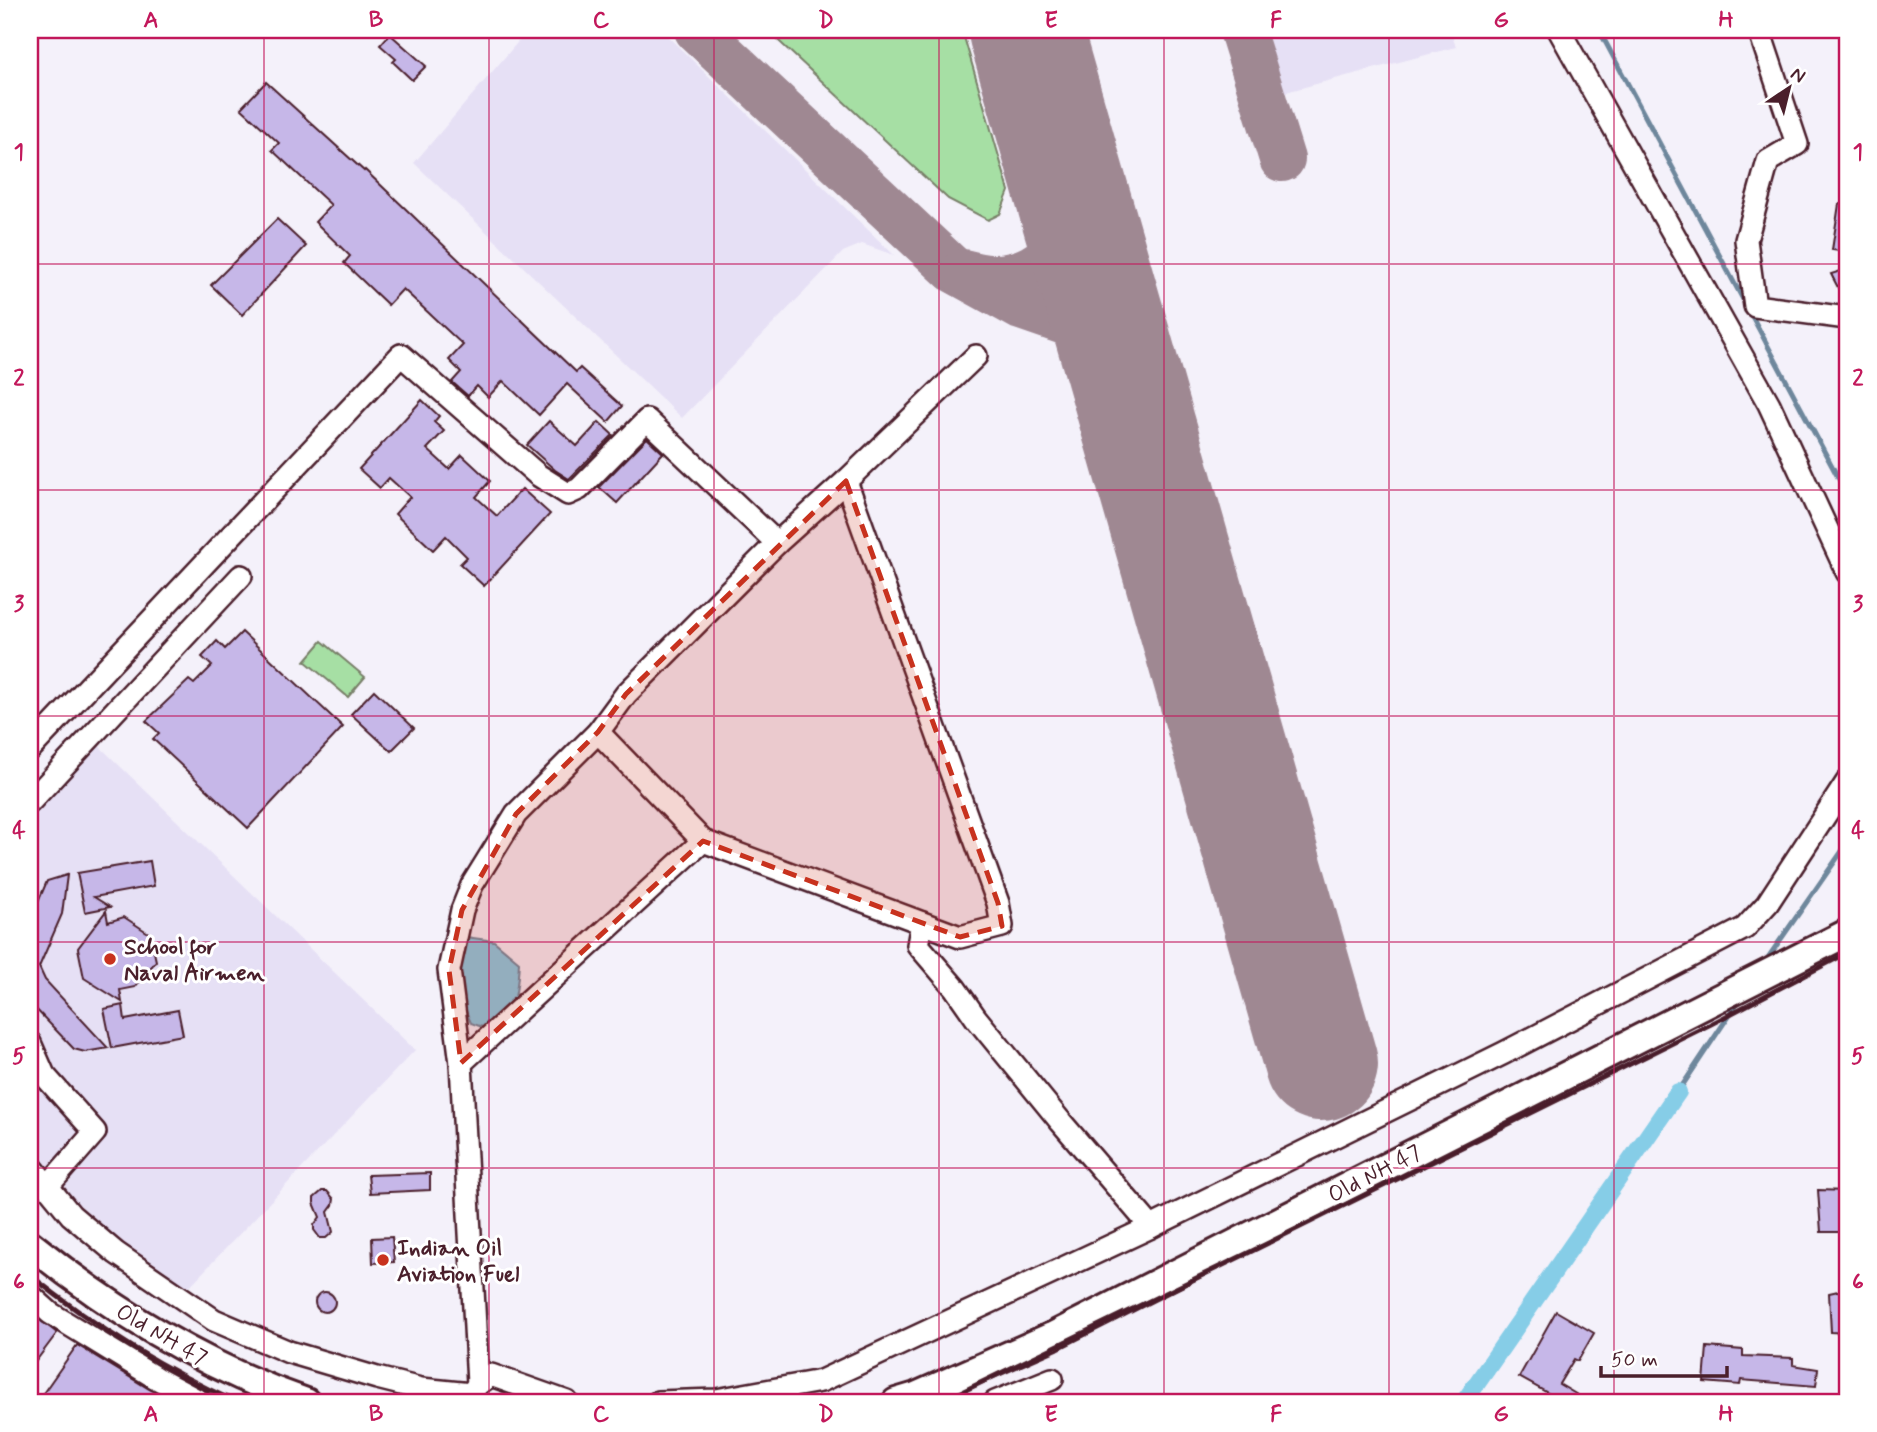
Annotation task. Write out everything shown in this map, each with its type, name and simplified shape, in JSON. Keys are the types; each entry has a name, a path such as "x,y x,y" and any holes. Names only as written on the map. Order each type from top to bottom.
{"main road":[{"name":"Old NH 47","path":"896,1402 916,1396 1052,1336 1847,933"},
{"name":"Old NH 47","path":"30,1244 120,1311 184,1350 271,1390 306,1402"}],"street":[{"path":"1559,30 1769,404 1847,572"},
{"path":"1759,30 1797,144 1768,161 1746,240 1755,306 1847,318"},
{"path":"30,749 401,355 538,475 568,494 579,489 647,420 777,543"},
{"path":"473,1394 461,1063 449,970 462,910 472,885 516,814 598,732 626,694 777,543 976,356"},
{"path":"598,732 703,841 960,937 1002,926 998,903 846,481"},
{"path":"30,802 241,576"},
{"path":"658,1402 716,1400 821,1381 1151,1227 1504,1053 1745,928 1767,904 1847,782"},
{"path":"461,1063 703,841"},
{"path":"922,923 918,945 1061,1122 1151,1227"},
{"path":"30,1043 44,1075 95,1132 47,1187"},
{"path":"30,1165 71,1215 116,1253 214,1320 289,1352 377,1378 421,1389 473,1394"},
{"path":"30,1295 50,1313 156,1378 201,1402"},
{"path":"473,1394 491,1375 567,1402"},
{"path":"995,1402 1052,1379"}],"highlighted area":[{"path":"846,481 998,903 1002,926 960,937 703,841 461,1063 449,970 462,910 516,814 598,732 626,694"}],"shaded area":[{"path":"528,30 661,30 894,255 862,244 843,252 682,418 414,163"},
{"path":"1298,30 1450,30 1456,47 1282,93 1269,39"},
{"name":"School for Naval Airmen","path":"96,743 415,1050 186,1290 130,1250 65,1192 30,1145 30,814"}],"green space":[{"path":"767,30 962,30 1009,191 1000,214 988,220 948,199"},
{"path":"322,641 365,677 348,697 305,661"}],"water":[{"path":"466,937 494,941 519,962 511,1008 493,1031 471,1023 462,1001 459,971"}],"building":[{"path":"390,34 426,66 412,80 393,62 396,59 380,45"},
{"path":"266,82 365,170 576,372 580,368 622,406 608,422 567,384 539,415 503,381 488,397 477,386 468,396 452,382 461,372 449,360 463,345 403,289 388,305 344,263 350,256 315,222 331,205 272,150 279,143 241,108"},
{"path":"1839,204 1847,205 1847,252 1832,250"},
{"path":"277,219 306,246 242,315 211,285"},
{"path":"1847,269 1847,305 1831,274"},
{"path":"422,400 439,416 434,422 444,431 427,449 449,469 462,455 490,481 476,497 497,516 522,489 550,514 484,586 460,564 467,557 446,536 433,550 395,514 410,497 389,478 380,488 359,469"},
{"path":"549,421 577,446 599,422 613,435 569,479 527,445"},
{"path":"647,438 663,453 617,503 599,487"},
{"path":"242,632 343,727 248,828 153,739 159,733 146,721 189,680 194,684 212,666 202,657 217,641 225,649"},
{"path":"374,690 414,728 391,751 351,714"},
{"path":"150,861 154,886 94,897 110,907 85,912 77,873"},
{"path":"67,875 62,914 39,967 45,980 108,1048 85,1052 74,1049 30,1003 30,921 47,881"},
{"path":"106,911 108,922 124,917 150,934 156,961 135,987 120,990 122,1002 84,978 78,948"},
{"path":"123,1005 125,1020 178,1010 183,1035 112,1048 104,1009"},
{"path":"430,1173 430,1190 370,1193 368,1175"},
{"path":"1818,1190 1847,1191 1847,1232 1821,1232"},
{"path":"322,1191 327,1191 334,1199 328,1212 333,1232 326,1238 320,1238 314,1230 320,1217 314,1198"},
{"path":"392,1237 394,1262 373,1263 372,1238"},
{"path":"1847,1289 1847,1333 1831,1332 1829,1293"},
{"path":"325,1292 332,1295 335,1302 332,1309 325,1312 318,1309 315,1302 318,1295"},
{"path":"1556,1311 1594,1333 1578,1361 1574,1359 1559,1384 1589,1402 1564,1402 1519,1377"},
{"path":"30,1312 57,1333 30,1369"},
{"path":"77,1345 149,1389 174,1402 37,1402"},
{"path":"1707,1347 1743,1350 1743,1356 1793,1358 1793,1365 1818,1369 1816,1386 1741,1380 1740,1385 1704,1382"}],"waterway":[{"path":"1599,30 1847,494"},
{"path":"1765,962 1847,844"},
{"path":"1678,1092 1740,999"},
{"path":"1464,1402 1678,1092"}],"taxiway":[{"path":"697,30 954,270 1021,307 1079,327 1095,338 1111,362 1134,413"},
{"path":"1242,30 1282,159"},
{"path":"963,272 987,277 1012,275 1032,268 1049,255 1062,228 1063,165"}],"runway":[{"path":"1025,30 1321,1064"}],"railway":[{"path":"941,1402 1711,1024 1847,953"},
{"path":"30,1275 129,1345 236,1402"}],"place":[{"name":"School for Naval Airmen","path":"110,959"},
{"name":"Indian Oil Aviation Fuel","path":"383,1260"}]}
